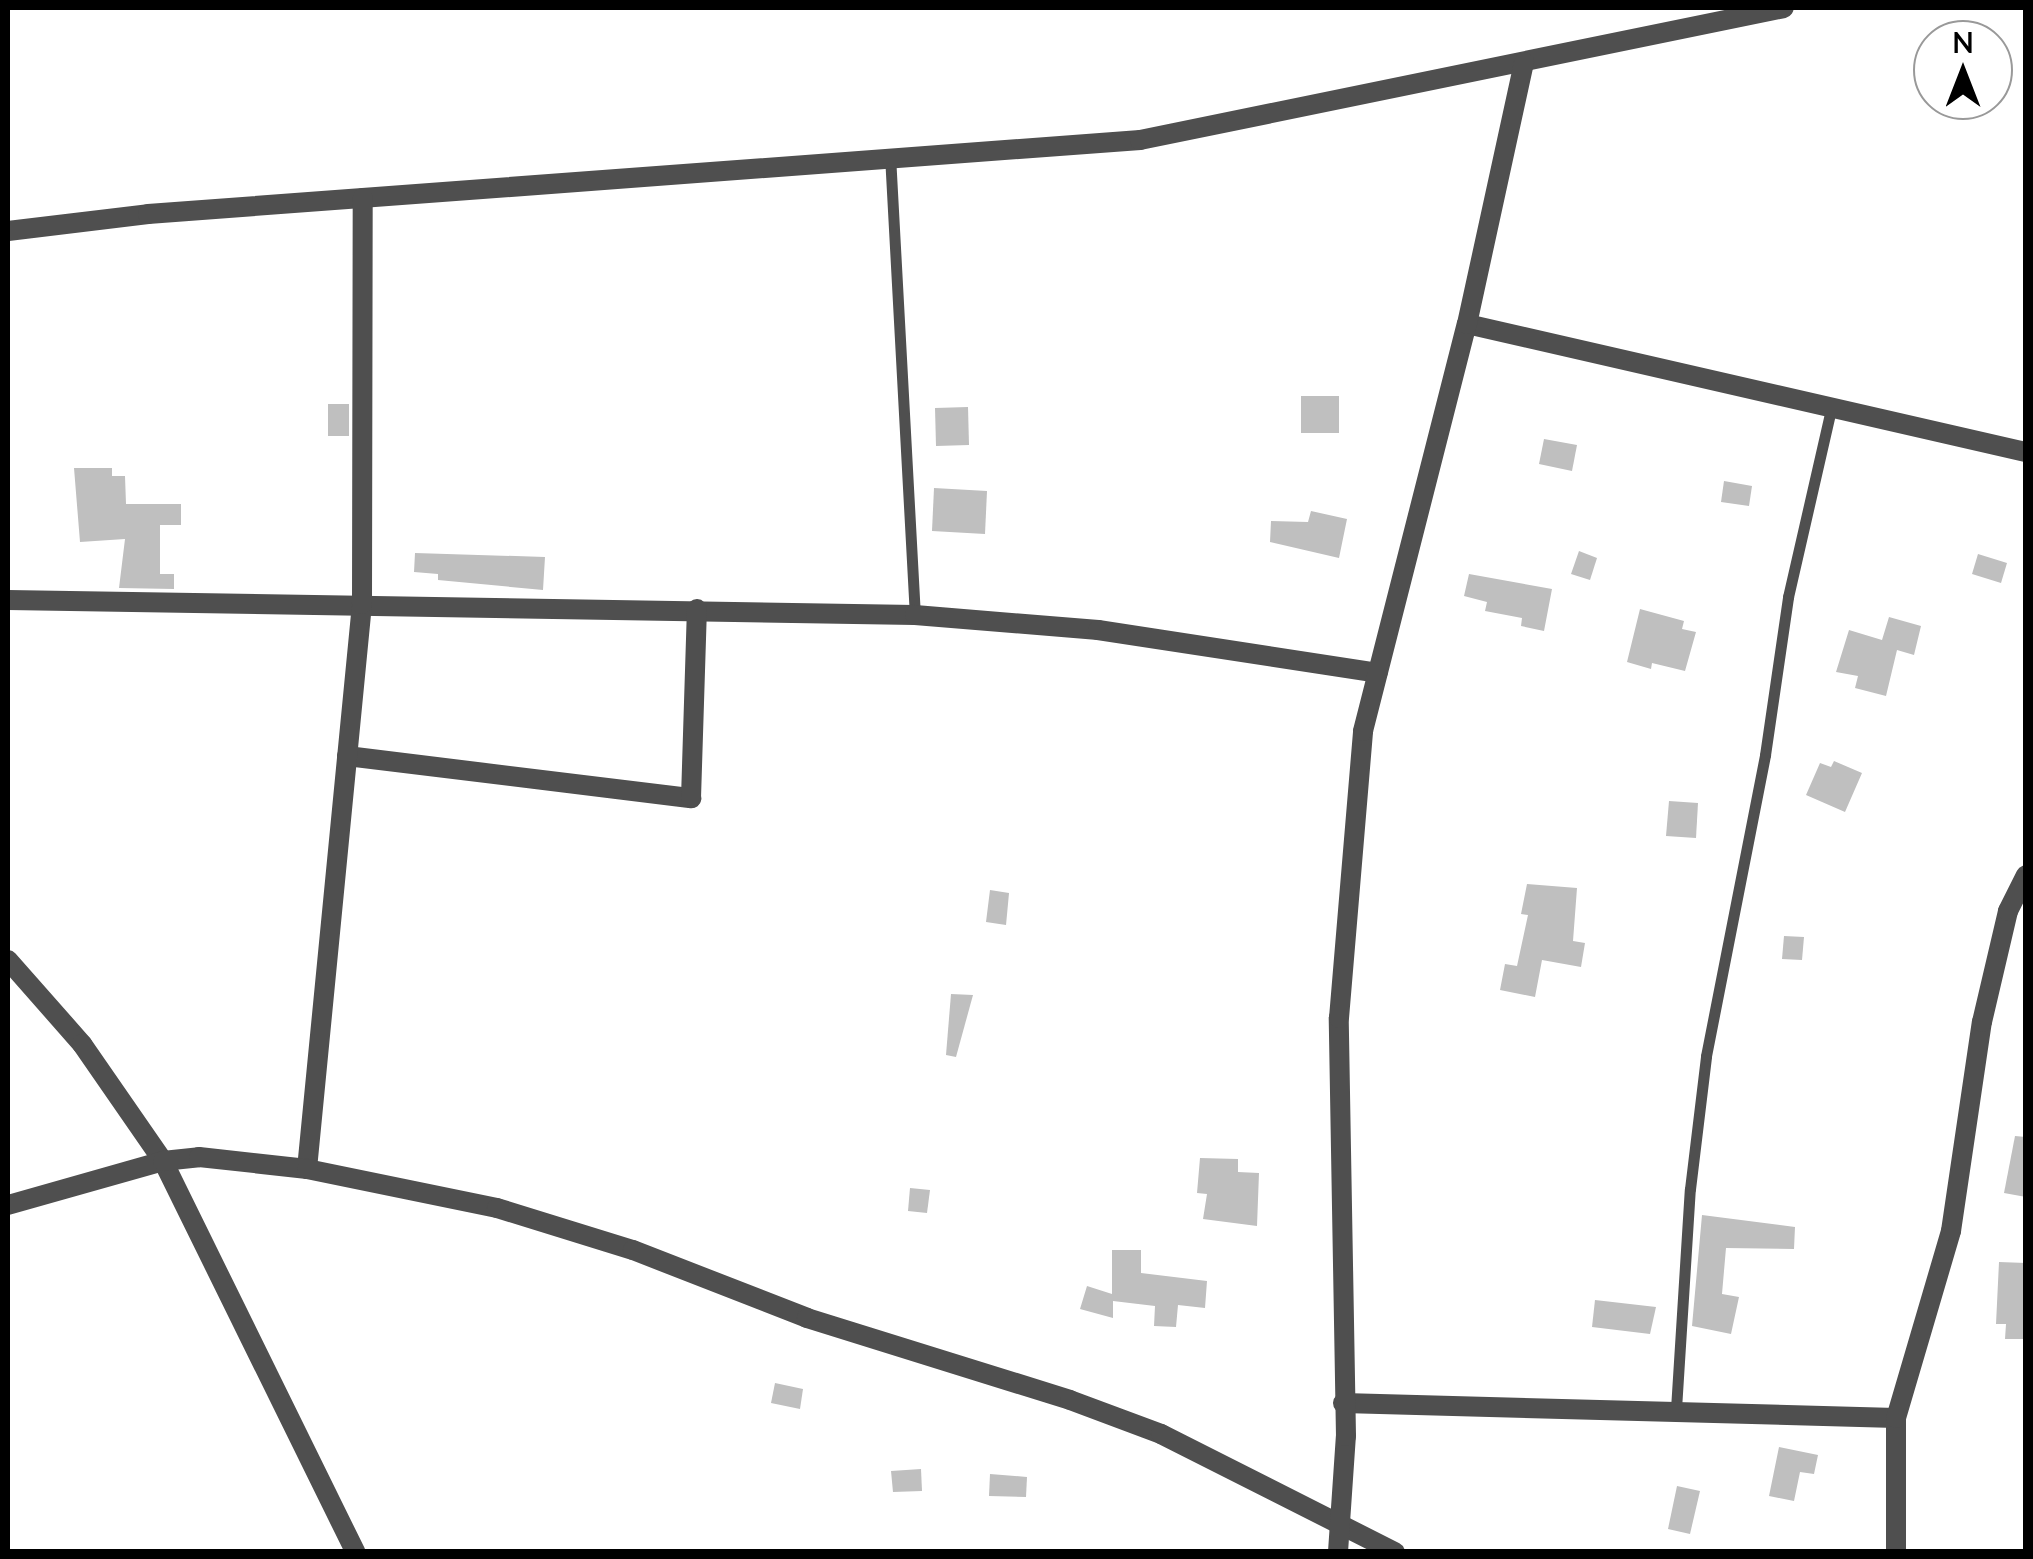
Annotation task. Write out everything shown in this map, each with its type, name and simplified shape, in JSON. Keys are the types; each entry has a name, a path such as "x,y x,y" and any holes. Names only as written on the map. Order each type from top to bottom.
{"street":[{"path":"8,232 148,214 890,155 1140,140 1784,8"},
{"path":"1338,1552 1342,1527 1343,1402 1342,959 1363,731 1467,324 1524,62"},
{"path":"306,1170 362,604 363,198"},
{"path":"1467,324 2026,452"},
{"path":"8,600 916,614 1098,630 1378,673"},
{"path":"347,756 691,798 697,610"},
{"path":"1896,1552 1896,1418 1951,1231 1982,1022 2008,911 2026,875"},
{"path":"8,960 82,1044 163,1161 355,1552"},
{"path":"8,1205 163,1161 220,1158 306,1170 556,1224 808,1318 1070,1400 1161,1434 1395,1552"},
{"path":"1343,1402 1896,1418"}],"lane":[{"path":"890,155 916,614"},
{"path":"1676,1409 1690,1190 1706,1056 1765,756 1788,596 1830,410"}],"building":[{"path":"1301,396 1339,396 1339,433 1301,433"},
{"path":"328,404 349,404 349,436 328,436"},
{"path":"968,407 969,445 936,446 935,408"},
{"path":"1544,439 1577,445 1572,471 1539,464"},
{"path":"74,468 112,468 112,476 125,476 126,504 181,504 181,525 160,525 160,574 174,574 174,589 119,588 125,539 80,542"},
{"path":"1724,481 1752,486 1749,506 1721,502"},
{"path":"934,488 987,491 985,534 932,531"},
{"path":"1311,511 1347,519 1339,558 1270,542 1271,521 1308,522"},
{"path":"1579,551 1597,558 1590,580 1571,574"},
{"path":"415,553 545,557 543,590 438,580 438,574 414,572"},
{"path":"1978,554 2007,563 2001,583 1972,574"},
{"path":"1469,574 1552,589 1544,631 1521,626 1522,618 1485,611 1487,602 1464,596"},
{"path":"1640,609 1684,621 1682,629 1696,632 1685,671 1652,663 1651,669 1627,662"},
{"path":"1889,617 1921,626 1914,655 1897,650 1886,696 1855,688 1858,676 1836,672 1849,630 1882,640"},
{"path":"1834,761 1862,773 1845,812 1806,795 1820,763 1831,767"},
{"path":"1669,801 1698,803 1696,838 1666,836"},
{"path":"1527,884 1577,888 1573,941 1585,943 1581,967 1542,960 1535,997 1500,990 1505,964 1517,966 1528,915 1521,914"},
{"path":"990,890 1009,893 1006,925 986,922"},
{"path":"1784,936 1804,937 1802,960 1782,959"},
{"path":"951,994 973,995 956,1057 946,1055"},
{"path":"2015,1136 2026,1137 2026,1197 2004,1193"},
{"path":"1200,1158 1238,1159 1238,1172 1259,1173 1257,1226 1203,1219 1207,1194 1197,1193"},
{"path":"910,1188 930,1190 927,1213 908,1211"},
{"path":"1702,1215 1795,1227 1794,1249 1726,1248 1722,1294 1739,1297 1731,1334 1692,1326"},
{"path":"1112,1250 1141,1250 1141,1273 1207,1281 1205,1308 1178,1305 1176,1327 1154,1326 1155,1306 1113,1301 1113,1318 1080,1309 1087,1286 1112,1294"},
{"path":"1999,1262 2026,1263 2026,1339 2005,1339 2006,1324 1996,1324"},
{"path":"1595,1300 1656,1307 1650,1334 1592,1327"},
{"path":"775,1383 803,1389 800,1409 771,1403"},
{"path":"1779,1447 1818,1455 1814,1474 1800,1472 1794,1501 1769,1496"},
{"path":"921,1469 922,1491 893,1492 891,1471"},
{"path":"990,1474 1027,1477 1026,1497 989,1496"},
{"path":"1677,1486 1700,1491 1690,1534 1668,1529"}]}
